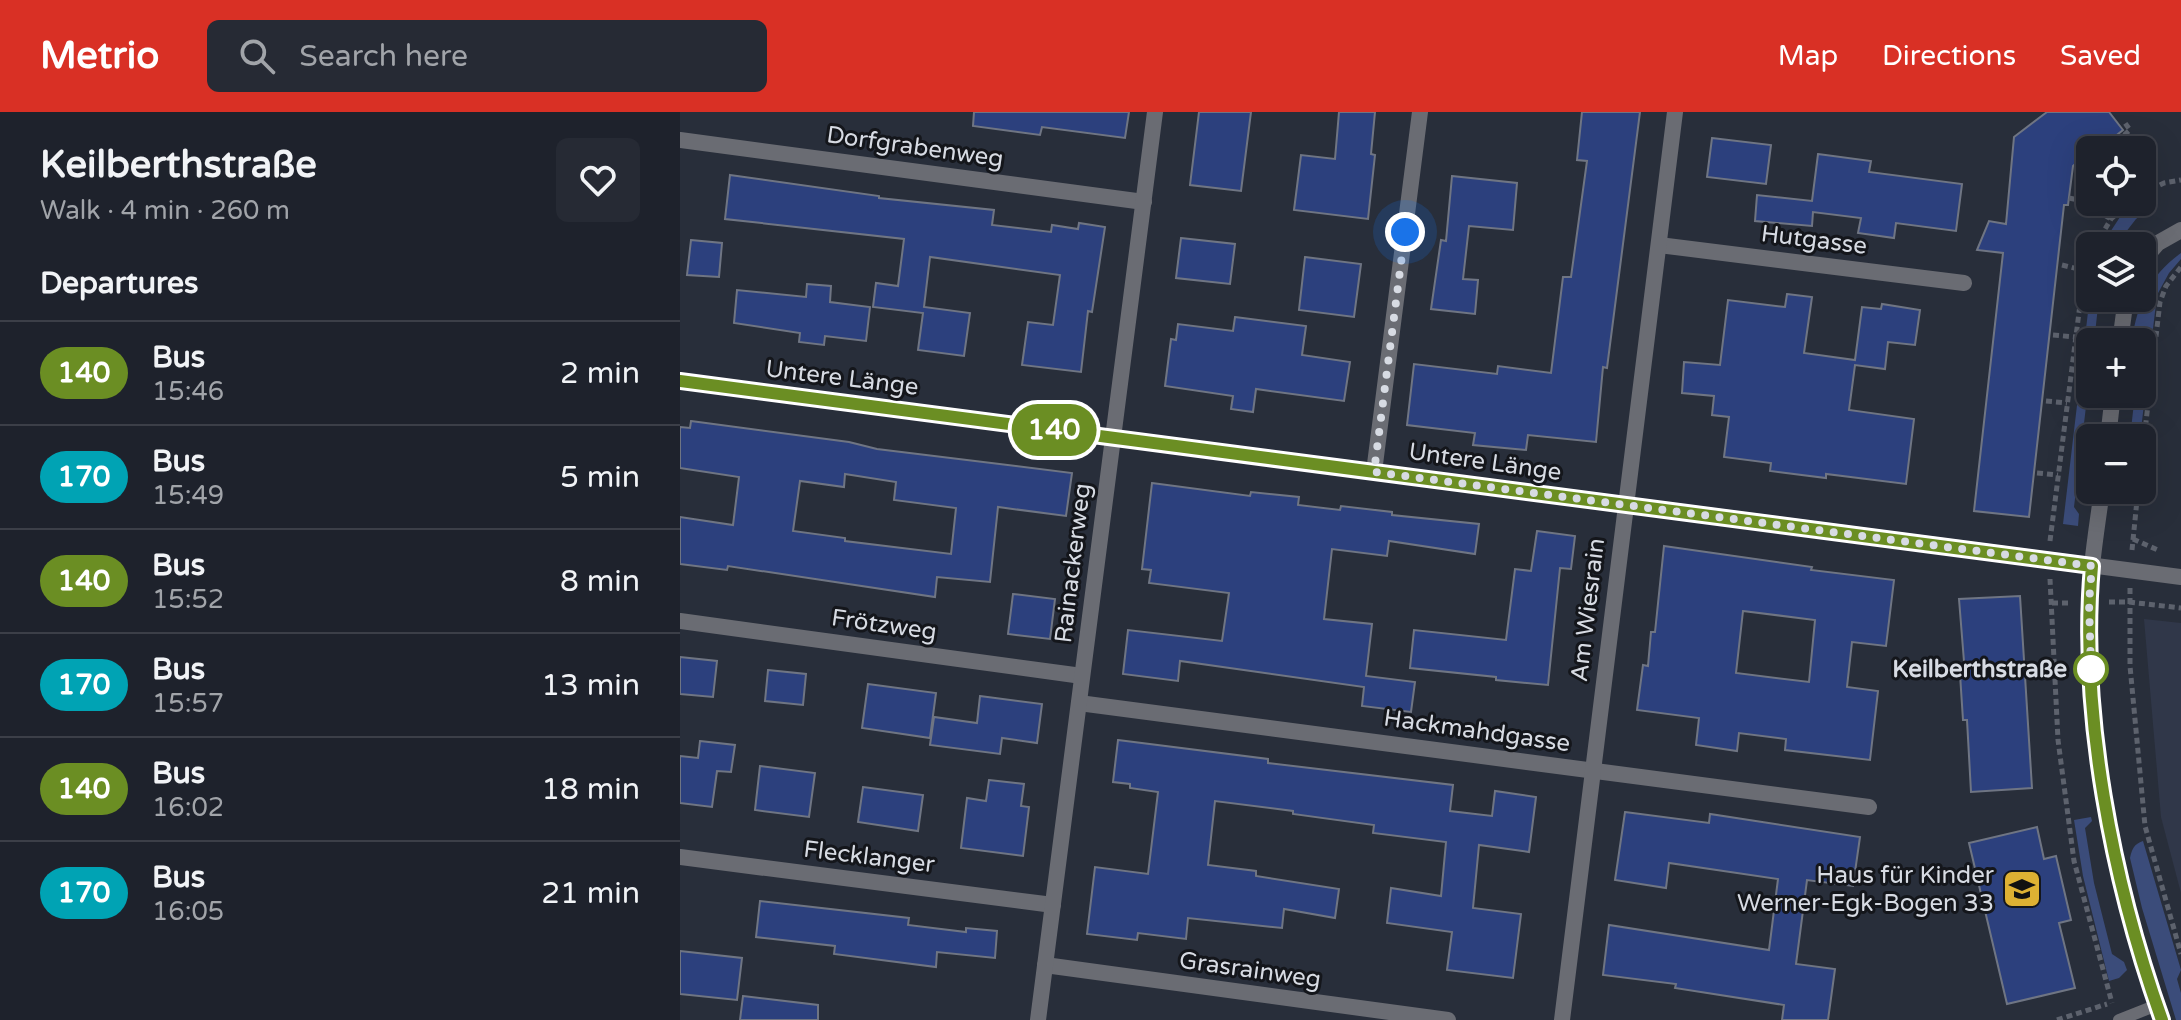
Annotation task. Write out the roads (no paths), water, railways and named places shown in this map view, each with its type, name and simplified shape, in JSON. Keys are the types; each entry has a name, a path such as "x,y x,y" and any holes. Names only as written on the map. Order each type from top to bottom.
{"street":[{"name":"Rainackerweg","path":"1038,1020 1155,112"},
{"path":"1374,472 1420,112"},
{"name":"Am Wiesrain","path":"1562,1020 1675,112"},
{"name":"Dorfgrabenweg","path":"680,140 1144,202"},
{"path":"2156,245 2181,230"},
{"name":"Hutgasse","path":"1659,245 1964,283"},
{"name":"Untere Länge","path":"680,381 2092,566"},
{"path":"2100,504 2089,603 2090,664 2102,777 2122,886 2159,1012"},
{"path":"2092,566 2181,577"},
{"name":"Frötzweg","path":"680,621 1082,676"},
{"name":"Hackmahdgasse","path":"1079,703 1869,807"},
{"name":"Flecklanger","path":"680,857 1053,905"},
{"name":"Grasrainweg","path":"1045,965 1333,1013 1448,1020"}],"lane":[{"path":"2119,1020 2159,1012"}],"place":[{"name":"Keilberthstraße","path":"2091,669"},
{"name":"Haus für Kinder Werner-Egk-Bogen 33","path":"2022,889"}]}
